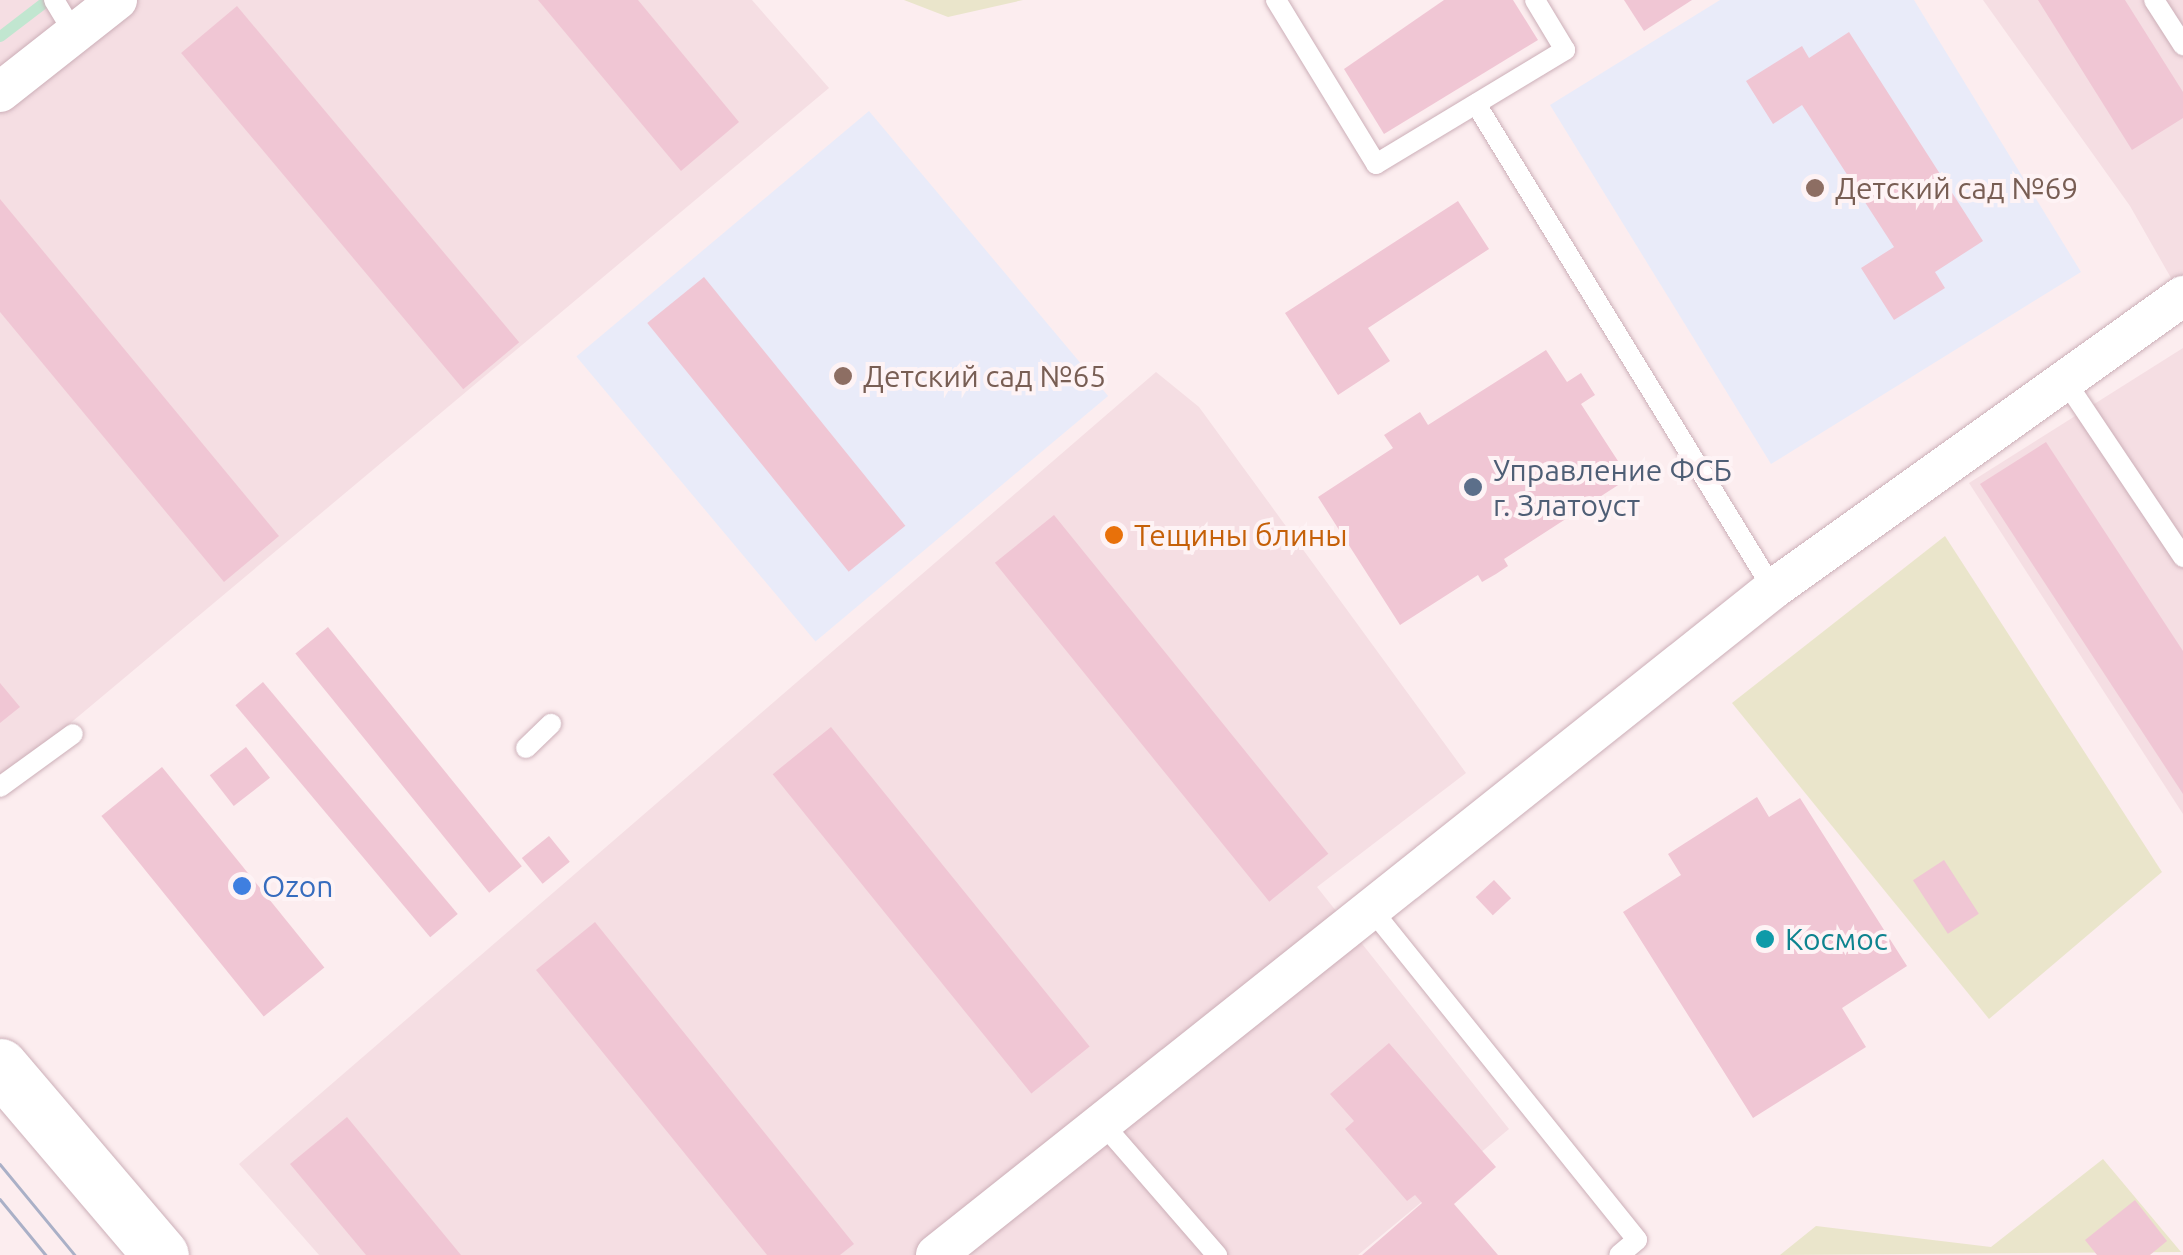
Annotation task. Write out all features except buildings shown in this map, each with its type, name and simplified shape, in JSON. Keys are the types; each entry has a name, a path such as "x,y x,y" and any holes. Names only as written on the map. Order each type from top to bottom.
{"main road":[{"path":"0,1066 161,1255"}],"street":[{"path":"0,92 64,17 116,0"},
{"path":"936,1255 1773,589 2062,376 2183,296"}],"lane":[{"path":"1276,0 1376,164 1564,50 1536,0"},
{"path":"2154,0 2183,45"},
{"path":"1476,104 1773,589"},
{"path":"2062,376 2183,557"},
{"path":"526,748 551,724"},
{"path":"0,787 73,734"},
{"path":"1372,910 1637,1240 1619,1255"},
{"path":"1103,1124 1217,1255"}],"shaded area":[{"path":"0,0 752,0 829,88 0,782"},
{"path":"904,0 1023,0 948,17"},
{"name":"Детский сад №69","path":"1720,0 1914,0 2081,272 1771,464 1550,105"},
{"path":"1983,0 2183,0 2183,299 2130,206"},
{"name":"Детский сад №65","path":"869,111 1108,396 815,642 576,357"},
{"path":"2183,348 2183,814 1969,483"},
{"path":"1156,372 1199,407 1466,773 1317,887 1509,1129 1358,1255 319,1255 239,1164"},
{"path":"1945,536 2162,872 1989,1019 1732,703"},
{"path":"2103,1159 2181,1252 1780,1255 1816,1226 1991,1247"}],"waterway":[{"path":"0,36 47,0"}],"tram line":[{"path":"0,1164 75,1255"},
{"path":"0,1199 46,1255"}],"place":[{"name":"Детский сад №69","path":"1815,188"},
{"name":"Детский сад №65","path":"843,376"},
{"name":"Управление ФСБ г. Златоуст","path":"1473,487"},
{"name":"Тещины блины","path":"1114,535"},
{"name":"Ozon","path":"242,886"},
{"name":"Космос","path":"1765,939"}]}
